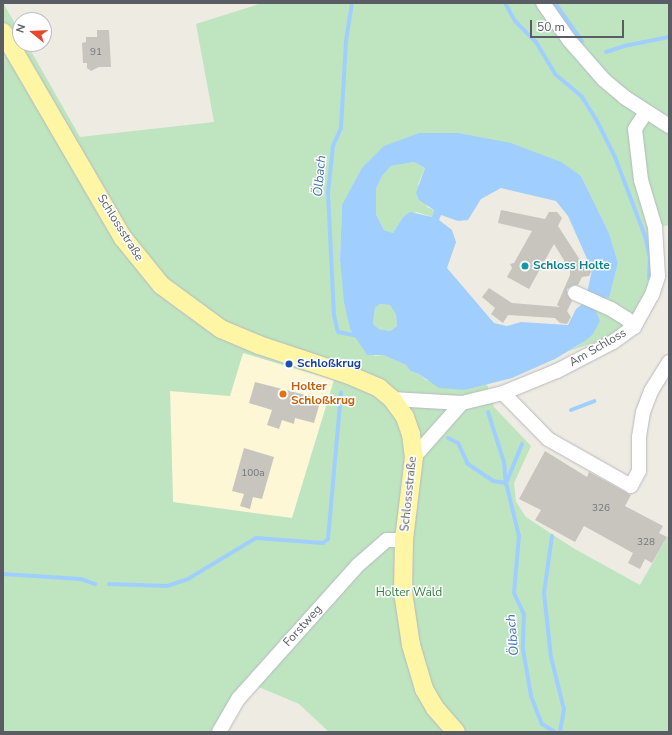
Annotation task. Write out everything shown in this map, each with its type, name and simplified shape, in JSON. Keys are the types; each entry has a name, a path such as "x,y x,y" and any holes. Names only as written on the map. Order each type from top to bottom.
{"main road":[{"name":"Schlossstraße","path":"3,32 124,238 161,285 221,328 259,345 349,375 379,388 392,399 412,434 414,456 404,540 403,592 417,670 435,708 456,732"}],"street":[{"path":"543,3 569,40 604,80 646,112 669,126"},
{"name":"Am Schloss","path":"392,399 462,403 503,393 557,371 613,342 634,327 652,295 664,256 641,180 635,128 646,112"},
{"path":"585,298 627,319 634,327"},
{"path":"503,393 548,439 631,486 639,471 639,437 643,412 651,392 669,362"},
{"path":"414,456 462,403"},
{"name":"Forstweg","path":"219,732 239,698 358,565 387,540 404,540"}],"shaded area":[{"path":"243,353 334,380 292,518 173,503 170,391 230,396"}],"green space":[{"name":"Holter Wald","path":"3,3 12,18 12,52 32,52 80,137 214,122 196,24 262,3 669,3 669,225 649,230 653,276 637,312 615,332 599,341 569,351 585,341 597,299 609,298 618,263 609,233 581,176 419,133 342,205 340,260 350,329 375,356 383,355 406,365 410,371 419,374 426,380 465,390 487,384 494,407 531,446 514,483 516,502 526,517 573,548 640,585 669,534 669,732 329,732 299,704 254,685 223,732 3,732","holes":["243,353 334,380 292,518 173,502 170,391 230,396"]},
{"path":"414,162 425,168 418,184 427,207 434,210 432,217 417,212 403,217 393,233 384,230 376,214 376,189 382,176 391,166"},
{"path":"380,304 390,305 396,315 397,326 390,331 379,329 373,324 375,308"}],"water":[{"path":"419,133 458,133 511,143 561,162 581,176 609,233 618,263 609,298 597,299 594,306 600,321 593,334 585,341 555,359 512,378 465,390 439,388 419,374 410,371 406,365 383,355 367,355 350,329 344,302 340,260 342,205 362,168 384,146","holes":["414,162 425,168 416,193 419,200 434,210 432,217 410,212 403,217 393,233 384,230 376,214 376,189 382,176 391,166","501,188 556,201 568,216 592,270 585,302 576,309 568,325 521,322 507,326 494,323 447,268 456,242 452,230 439,220 441,215 458,221 468,220 481,199","380,304 390,305 396,315 397,326 390,331 379,329 373,324 375,308"]}],"building":[{"path":"97,30 109,30 111,67 99,67 91,71 87,68 87,63 83,63 82,43 86,42 86,37 97,37"},
{"path":"501,210 545,219 549,212 557,212 562,218 558,226 582,263 588,264 592,270 589,276 582,277 578,285 574,285 567,289 567,294 572,301 567,311 571,317 567,324 560,323 555,318 508,315 503,323 491,314 495,308 482,297 489,288 512,303 560,307 557,305 570,275 570,270 554,244 529,289 507,277 512,268 510,264 514,263 532,231 498,223"},
{"path":"255,382 321,399 314,423 295,418 294,424 282,420 279,429 267,425 272,410 249,403"},
{"path":"244,448 274,457 262,499 253,497 250,509 240,506 244,494 232,491"},
{"path":"545,451 587,477 589,472 631,495 625,506 663,526 659,533 667,537 652,563 645,559 640,569 628,563 633,553 584,526 575,542 535,520 541,510 519,499"}],"waterway":[{"name":"Ölbach","path":"352,3 346,41 341,128 333,146 328,193 334,315 338,332 359,336"},
{"name":"Ölbach","path":"505,3 515,21 536,42 555,74 582,97 596,119 615,157 645,236 650,258 649,278"},
{"path":"555,3 582,41"},
{"path":"606,52 624,46 669,37"},
{"path":"109,584 167,586 188,579 256,538 323,543 328,539 341,393"},
{"name":"Ölbach","path":"571,410 594,401"},
{"name":"Ölbach","path":"488,412 504,462 506,483"},
{"name":"Ölbach","path":"448,438 458,443 468,464 493,481 506,483 519,536 514,593 524,614 523,649 531,696 542,724 555,732"},
{"name":"Ölbach","path":"507,481 522,444"},
{"name":"Ölbach","path":"552,536 544,593 551,657 564,709 560,732"},
{"path":"3,574 81,579 95,584"}],"place":[{"name":"Schloss Holte","path":"525,266"},
{"name":"Schloßkrug","path":"289,364"},
{"name":"Holter Schloßkrug","path":"283,394"}]}
